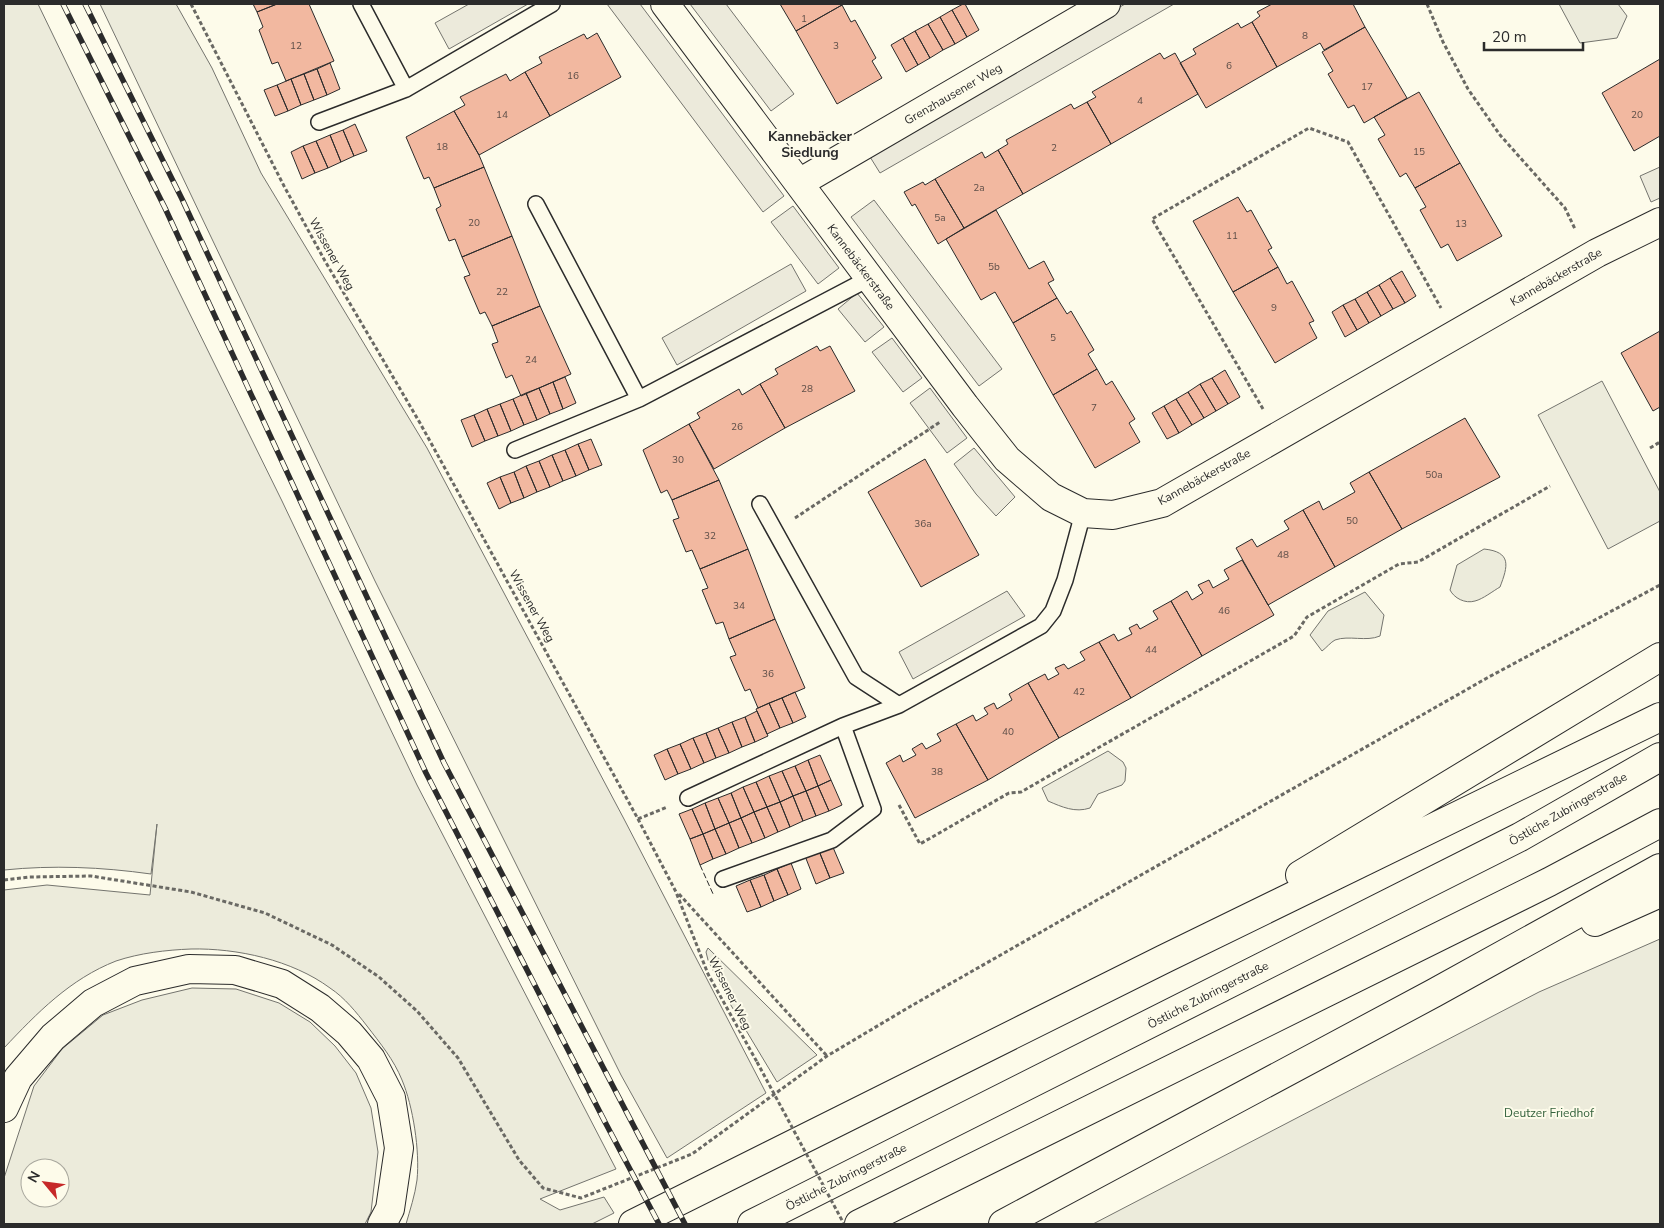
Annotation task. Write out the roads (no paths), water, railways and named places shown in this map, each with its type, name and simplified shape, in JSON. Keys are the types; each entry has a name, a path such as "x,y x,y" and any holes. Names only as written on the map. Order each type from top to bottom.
{"main road":[{"name":"Kannebäckerstraße","path":"665,4 965,406 1007,459 1051,497 1083,513 1113,515 1162,503 1588,258 1660,222"},
{"name":"Grenzhausener Weg","path":"799,183 1106,4"},
{"path":"1164,959 1660,657"},
{"path":"633,1224 1164,959 1660,717"},
{"name":"Östliche Zubringerstraße","path":"752,1224 1520,838 1660,757"},
{"path":"859,1224 1549,882 1660,823"},
{"path":"1003,1224 1434,994 1660,868"},
{"path":"1434,994 1660,893"},
{"path":"4,1108 18,1078 53,1037 93,1003 135,981 189,969 234,970 282,984 320,1008 349,1032 371,1059 391,1098 399,1148 390,1209 382,1224"}],"lane":[{"path":"361,4 406,89"},
{"path":"319,122 406,89 552,4"},
{"path":"536,204 640,399"},
{"path":"515,450 640,399 870,278"},
{"path":"760,504 856,677 899,705"},
{"path":"688,798 843,726 899,705 1041,626 1053,611 1065,580 1083,513"},
{"path":"723,879 832,840 873,810 843,726"}],"railway":[{"path":"63,4 165,208 426,773 659,1224"},
{"path":"85,4 182,199 444,763 685,1224"}],"district":[{"name":"Kannebäcker Siedlung","path":"810,144"}],"park label":[{"name":"Deutzer Friedhof","path":"1549,1113"}]}
